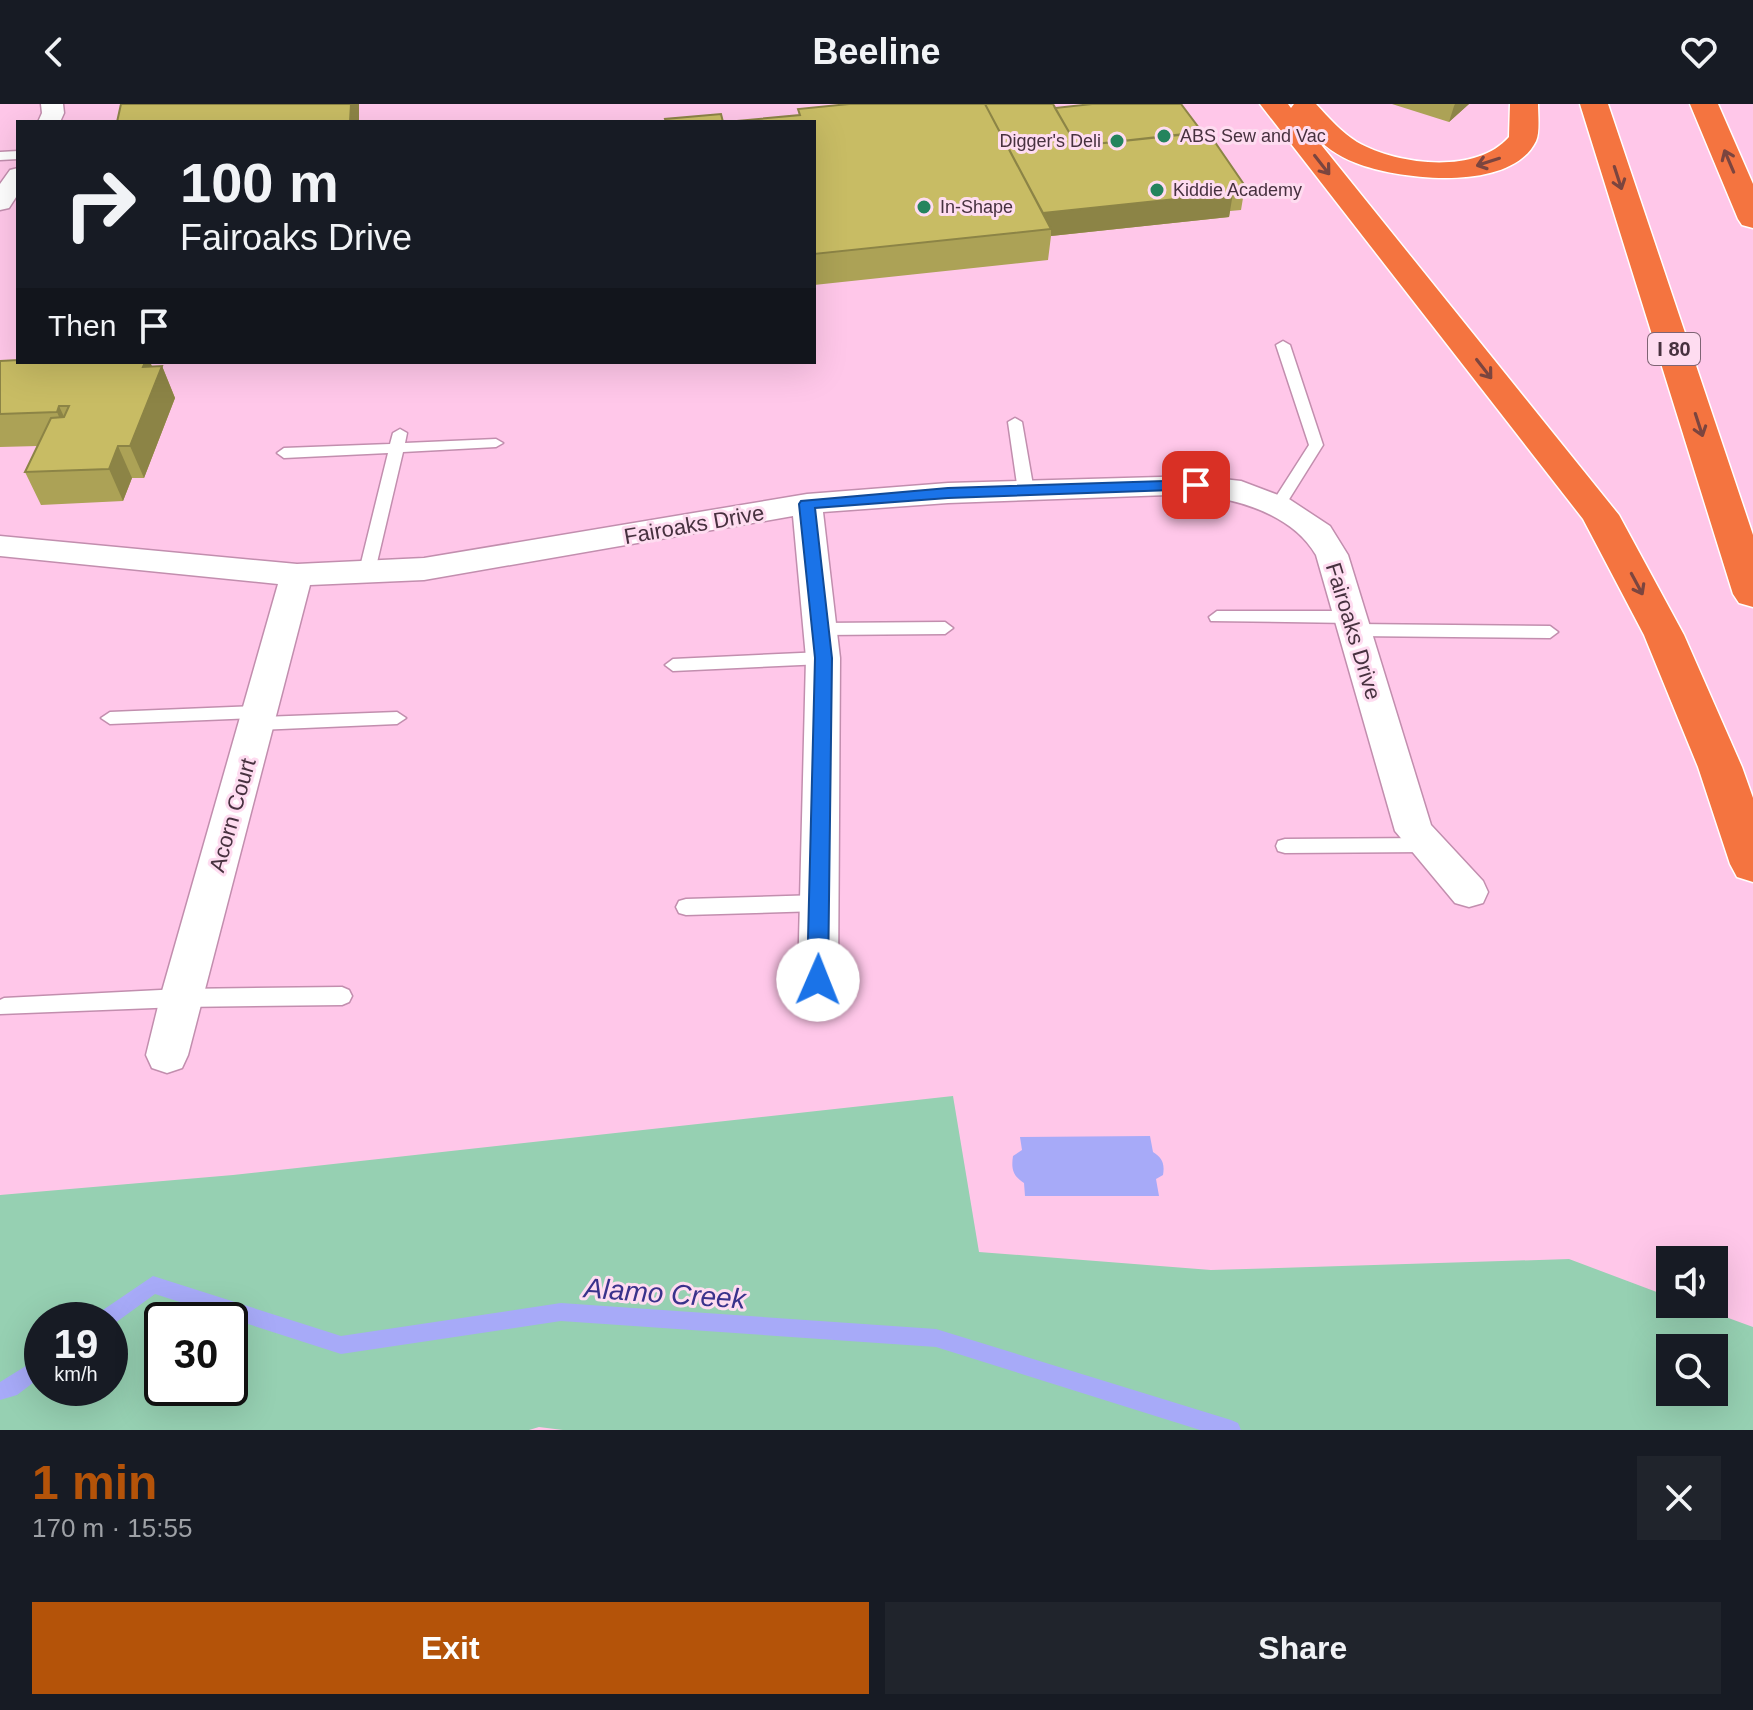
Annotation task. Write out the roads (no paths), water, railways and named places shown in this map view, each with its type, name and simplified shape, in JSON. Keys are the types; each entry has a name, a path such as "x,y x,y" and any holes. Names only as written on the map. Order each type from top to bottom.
{"highway":[{"path":"1274,104 1600,515 1664,635 1720,767 1753,864"},
{"path":"1302,104 1327,134 1352,151 1385,162 1435,169 1471,167 1507,156 1523,139 1524,104"},
{"name":"I 80","path":"1594,104 1753,594"},
{"path":"1704,104 1753,219"}],"street":[{"path":"0,203 16,178"},
{"name":"Fairoaks Drive","path":"0,546 297,575 424,569 499,559 807,504 1196,485 1241,491 1278,506 1319,533 1332,555 1414,831 1469,892"},
{"path":"807,504 822,644 818,980"},
{"name":"Acorn Court","path":"167,1055 297,575"}],"lane":[{"path":"1278,506 1316,445 1283,345"},
{"path":"1015,422 1026,491"},
{"path":"367,571 399,441"},
{"path":"284,453 399,441 496,443"},
{"path":"1217,617 1550,632"},
{"path":"673,665 945,628"},
{"path":"110,718 397,718"},
{"path":"1285,846 1426,845"},
{"path":"686,907 819,903"},
{"path":"4,1007 180,998 342,996"}],"water":[{"path":"1150,1136 1153,1152 1163,1164 1163,1175 1156,1179 1159,1196 1025,1196 1024,1183 1017,1178 1013,1168 1013,1156 1022,1150 1020,1137"}],"waterway":[{"name":"Alamo Creek","path":"128,1303 153,1285 341,1345 561,1312 936,1338 1231,1430"},
{"name":"Alamo Creek","path":"0,1391 24,1378"}],"place":[{"name":"ABS Sew and Vac","path":"1164,136"},
{"name":"Digger's Deli","path":"1117,141"},
{"name":"Kiddie Academy","path":"1157,190"},
{"name":"In-Shape","path":"924,207"}]}
